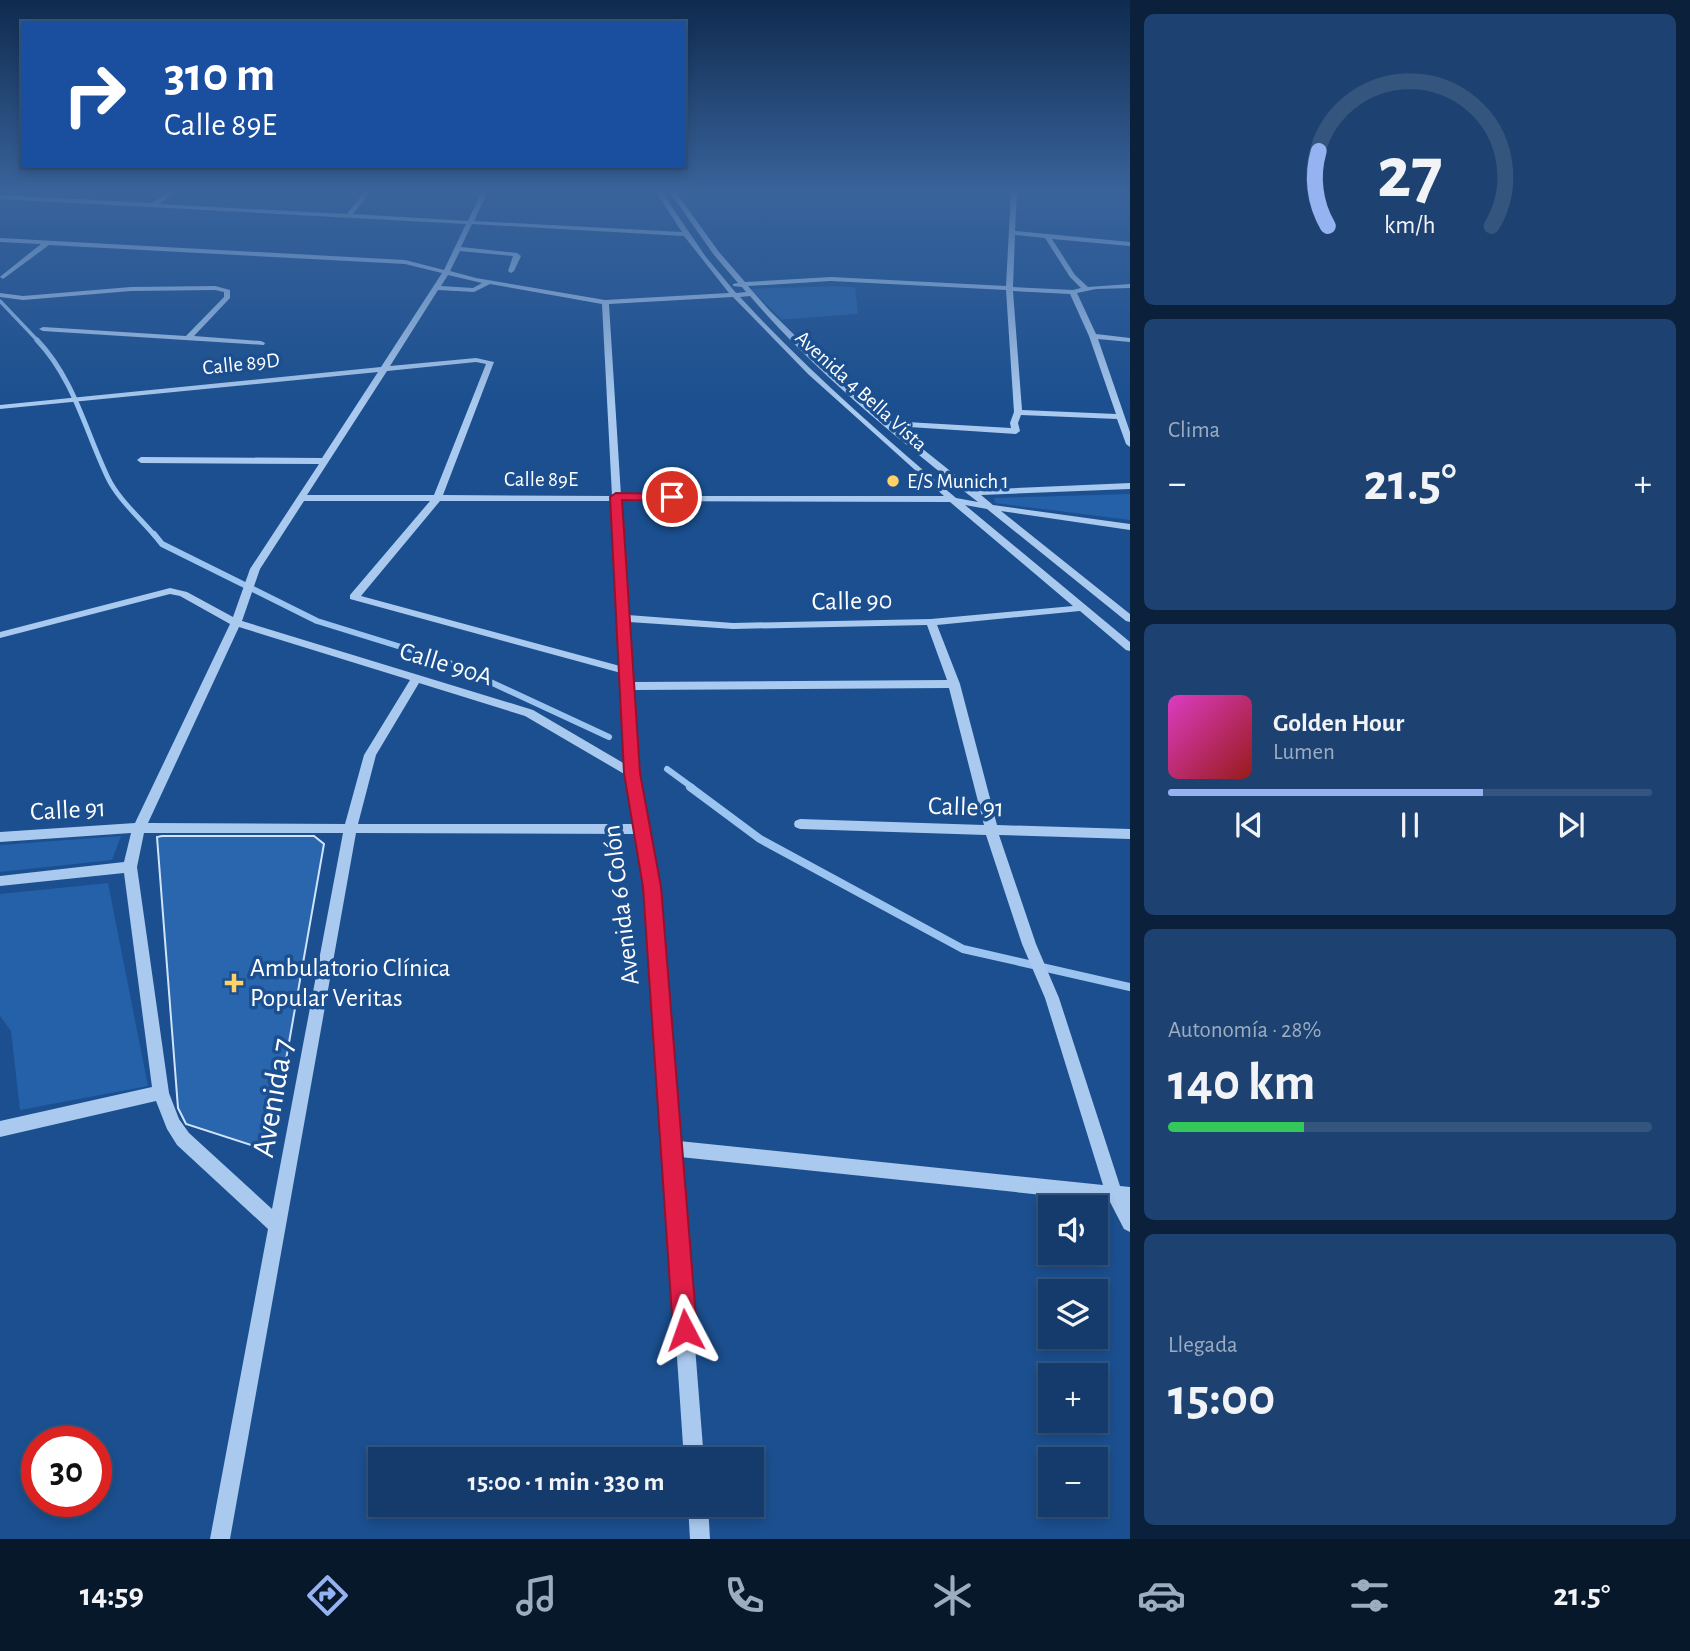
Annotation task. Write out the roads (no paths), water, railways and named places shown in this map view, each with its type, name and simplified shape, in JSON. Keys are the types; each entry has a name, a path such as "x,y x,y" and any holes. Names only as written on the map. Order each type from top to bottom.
{"street":[{"path":"3,277 21,263"},
{"path":"399,263 604,302 749,294"},
{"path":"278,1226 183,1139 173,1124 161,1093 130,867 139,828 236,623 255,569 451,263"},
{"path":"511,271 515,263"},
{"name":"Avenida 4 Bella Vista","path":"706,263 731,295 803,367 950,499 1130,648"},
{"name":"Avenida 4 Bella Vista","path":"723,263 749,294 820,364 990,508 1130,619"},
{"path":"890,424 1016,431 1014,423 1018,412 1009,289 1011,263"},
{"path":"1064,263 1072,276 1086,289"},
{"path":"724,286 831,279 1073,292 1130,286"},
{"path":"437,288 474,290 489,282"},
{"path":"0,295 23,298 131,289 215,288 228,291 227,298 187,339"},
{"path":"1073,292 1093,336 1124,420 1130,444"},
{"name":"Avenida 6 Colón","path":"604,302 632,773 652,887 693,1447"},
{"path":"43,329 261,343"},
{"path":"1093,336 1130,340"},
{"name":"Calle 89D","path":"0,407 386,368 486,361 491,364 438,497"},
{"path":"1018,412 1124,420"},
{"path":"141,460 324,461"},
{"path":"950,499 973,492 1130,486"},
{"path":"438,497 354,597 626,671"},
{"name":"Calle 89E","path":"300,498 950,499"},
{"path":"950,499 990,508 1130,527"},
{"name":"Calle 90A","path":"0,635 170,591 183,594 236,623 529,713 632,773"},
{"name":"Calle 90","path":"622,618 733,626 931,622 1082,608"},
{"path":"1118,608 1130,610"},
{"path":"931,622 954,684 992,832 1028,944 1052,998 1130,1223"},
{"name":"Avenida 7","path":"220,1539 351,827 370,755 416,679"},
{"path":"628,686 954,684"},
{"name":"Calle 91","path":"800,824 992,832 1130,834"},
{"name":"Calle 91","path":"0,837 139,828 641,829"},
{"path":"0,881 130,867"},
{"path":"0,1129 161,1093"},
{"path":"671,1149 1122,1194"},
{"path":"699,1517 700,1539"}],"waterway":[{"path":"0,301 39,342"},
{"path":"37,340 50,355 70,388 112,486 155,536"},
{"path":"154,534 162,544 317,621 443,660 609,737"},
{"path":"667,769 693,788"},
{"path":"690,787 760,839 963,949 1130,987"}],"place":[{"name":"E/S Munich 1","path":"893,481"},
{"name":"Ambulatorio Clínica Popular Veritas","path":"234,983"}]}
